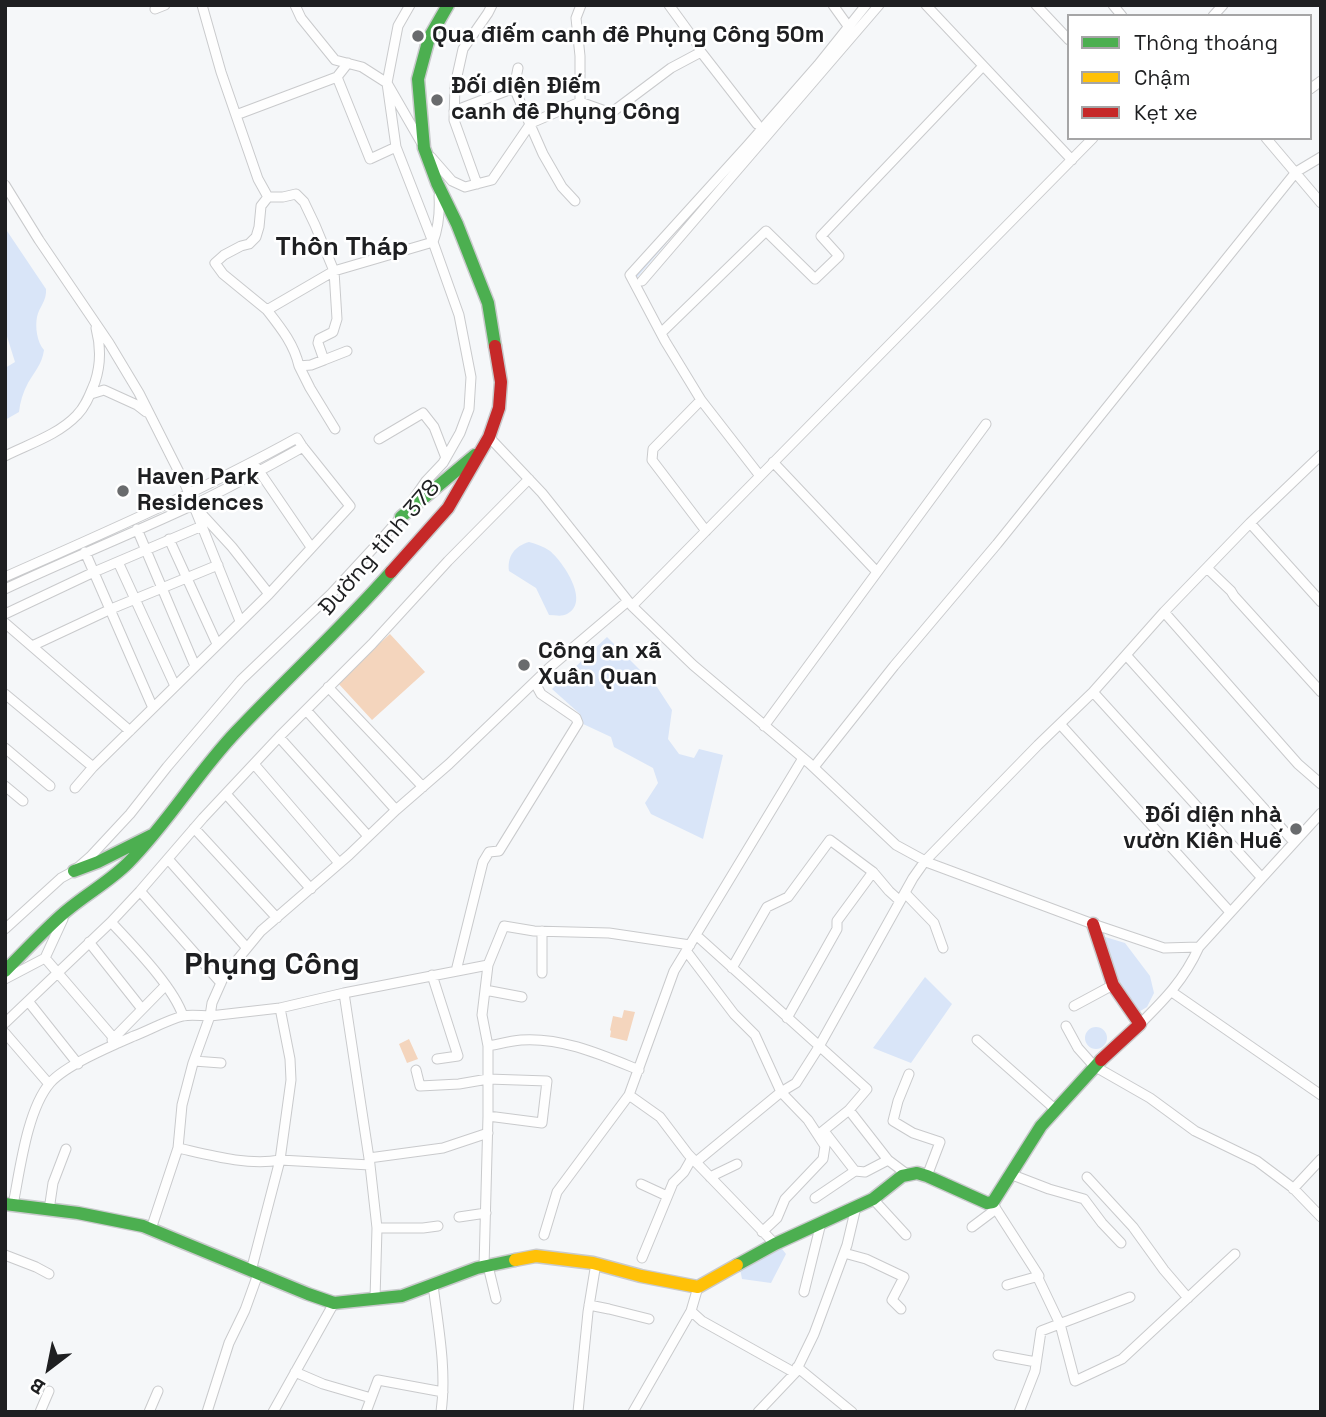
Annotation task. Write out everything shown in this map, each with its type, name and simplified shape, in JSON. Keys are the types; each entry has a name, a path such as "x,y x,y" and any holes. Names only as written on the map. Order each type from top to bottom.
{"street":[{"path":"202,5 236,115 258,179 268,197"},
{"path":"295,5 301,18 335,60 362,67 387,83 424,148 452,181 464,187 492,180 531,124 580,102 611,113 670,68 701,52"},
{"path":"401,517 446,458 460,433 469,409 471,377 459,315 396,147 387,83 398,26 410,5"},
{"name":"Đường tỉnh 378","path":"5,971 66,911 127,864 156,833 203,769 236,732 366,601 448,508 485,443 499,408 501,382 488,303 424,148 418,79 429,38 449,5"},
{"path":"477,184 454,120 454,85 463,49 492,5"},
{"path":"580,102 580,56 576,18 581,5"},
{"path":"669,5 701,52 757,124"},
{"path":"833,5 848,26"},
{"path":"760,476 701,400 630,275 818,65 866,5"},
{"path":"642,281 879,5"},
{"path":"926,5 1072,160"},
{"path":"1036,5 1067,38"},
{"path":"236,115 337,78 348,63"},
{"path":"661,332 766,231 816,279 839,256 821,236 983,66"},
{"path":"518,68 514,88 543,154 562,187 575,201"},
{"path":"337,78 370,159 396,147"},
{"path":"454,111 514,88"},
{"path":"151,1230 178,1148 182,1105 212,1003 224,976 261,931 535,683 630,603 706,531 1091,140"},
{"path":"1268,140 1321,203"},
{"path":"814,768 1296,173 1321,157"},
{"path":"433,242 440,210 438,183"},
{"path":"5,184 126,370 194,505 240,621"},
{"path":"268,197 296,194 303,202 334,271 337,320 333,332 318,343 324,360"},
{"path":"268,197 261,206 256,237 249,244 224,255 215,263 223,274 267,310 284,331 310,388 335,429"},
{"path":"267,310 334,271 433,242"},
{"path":"5,456 58,430 77,415 91,394 99,368 100,353 92,317"},
{"path":"299,366 311,365 347,351"},
{"path":"91,394 104,390 137,405 150,416"},
{"path":"701,400 653,449 652,460 706,531"},
{"path":"379,439 423,413 434,427 446,458"},
{"path":"764,726 986,424"},
{"path":"5,577 189,494 297,438 350,506 269,594 174,686 75,788"},
{"path":"74,871 130,814 241,680 331,594 401,517 485,443 529,479 630,603 693,665 803,758 896,845 925,861 1164,948 1199,947"},
{"path":"5,589 194,505 303,447"},
{"path":"642,1258 673,1183 694,1160 796,1083 925,861 1093,691 1250,523 1320,459"},
{"path":"253,462 311,547"},
{"path":"773,462 877,572"},
{"path":"5,1023 111,922 279,737 529,479"},
{"path":"194,505 269,594"},
{"path":"1250,523 1321,602"},
{"path":"5,614 145,549 202,526"},
{"path":"137,529 195,666"},
{"path":"169,540 217,644"},
{"path":"85,552 153,708"},
{"path":"118,562 174,686"},
{"path":"32,646 111,609 218,565"},
{"path":"1207,568 1231,591 1321,692"},
{"path":"1164,612 1298,764 1321,784"},
{"path":"5,623 130,731"},
{"path":"1126,655 1294,842"},
{"path":"456,971 483,862 489,852 499,851 578,723 576,718 541,694 535,683"},
{"path":"328,687 423,787"},
{"path":"1093,691 1262,878"},
{"path":"5,694 93,767"},
{"path":"306,710 396,810"},
{"path":"1060,724 1230,912"},
{"path":"279,737 368,836"},
{"path":"5,748 50,786"},
{"path":"544,1235 557,1192 629,1095 674,971 803,758"},
{"path":"254,764 339,863"},
{"path":"5,786 23,801"},
{"path":"226,794 310,889"},
{"path":"972,1227 995,1206 1010,1174 1041,1126 1094,1066 1171,992 1199,947 1321,813"},
{"path":"194,828 277,918"},
{"path":"5,929 61,878 156,833"},
{"path":"733,968 766,907 788,897 830,840 873,872 889,891 903,897 934,923 943,948"},
{"path":"168,859 247,948"},
{"path":"787,1018 837,929 837,921 873,872"},
{"path":"140,891 221,983"},
{"path":"5,979 45,958 66,911"},
{"path":"111,922 180,1004 183,1016"},
{"path":"1093,924 1113,985 1140,1024"},
{"path":"496,1300 486,1267 488,1046 482,1015 488,965 504,926 542,931 609,933 688,948 734,1014 755,1035 781,1092 855,1171"},
{"path":"542,931 542,972"},
{"path":"696,935 867,1089 849,1110 821,1133"},
{"path":"89,942 142,1009"},
{"path":"45,958 116,1040"},
{"path":"116,1040 183,1016 210,1017 280,1008 488,965"},
{"path":"432,975 458,1056 437,1059"},
{"path":"1074,1006 1113,985"},
{"path":"166,986 116,1040 49,1084 33,1117 9,1204 143,1226 334,1303 402,1296 486,1267 536,1256 596,1264 698,1287 775,1244 873,1199 902,1176 917,1173 995,1206 1038,1276 1060,1324 1075,1381 1122,1359 1235,1254"},
{"path":"485,990 522,997"},
{"path":"1171,992 1321,1095"},
{"path":"344,993 370,1162 377,1228 375,1299"},
{"path":"28,1001 78,1064"},
{"path":"207,1412 229,1343 245,1310 280,1160 291,1080 290,1059 280,1008"},
{"path":"1066,1026 1078,1048 1094,1066 1150,1098 1195,1131 1257,1161 1293,1189 1321,1217"},
{"path":"5,1033 49,1084"},
{"path":"488,1046 521,1040 559,1043 598,1053 639,1070"},
{"path":"977,1040 1056,1110"},
{"path":"194,1061 221,1063"},
{"path":"416,1070 420,1086 488,1079 547,1081 542,1123 488,1116"},
{"path":"909,1074 893,1121 913,1133 940,1142 927,1176"},
{"path":"629,1095 660,1117 694,1160 775,1244"},
{"path":"849,1110 888,1160 908,1175"},
{"path":"178,1148 216,1157 268,1162 370,1162 443,1148 488,1132"},
{"path":"762,1232 777,1217 785,1199 823,1159 825,1146 821,1133"},
{"path":"49,1210 53,1183 66,1149"},
{"path":"1293,1189 1321,1159"},
{"path":"815,1198 855,1171 865,1172 888,1160"},
{"path":"710,1177 737,1164"},
{"path":"1010,1174 1084,1199 1121,1243"},
{"path":"1087,1177 1133,1227 1188,1298"},
{"path":"641,1184 667,1196"},
{"path":"873,1199 906,1236"},
{"path":"758,1412 796,1370 814,1334 844,1252 856,1207"},
{"path":"459,1217 486,1213"},
{"path":"804,1292 821,1223"},
{"path":"377,1228 438,1226"},
{"path":"844,1252 904,1277 892,1300 901,1309"},
{"path":"5,1255 49,1274"},
{"path":"578,1412 596,1264"},
{"path":"1007,1285 1038,1276"},
{"path":"433,1285 440,1332 443,1392 441,1412"},
{"path":"633,1412 691,1311 698,1287"},
{"path":"1019,1412 1035,1371 1041,1331 1130,1297"},
{"path":"273,1412 334,1303"},
{"path":"589,1305 649,1319"},
{"path":"691,1311 702,1321 796,1370 852,1412"},
{"path":"998,1355 1036,1362"},
{"path":"295,1372 323,1384 371,1398"},
{"path":"366,1412 378,1380 443,1392"},
{"path":"40,1412 49,1391"},
{"path":"149,1412 158,1391"}],"shaded area":[{"path":"390,634 425,672 372,720 337,682"},
{"path":"624,1010 635,1012 627,1041 610,1037 613,1016 622,1018"},
{"path":"409,1039 418,1059 407,1063 399,1044"}],"water":[{"path":"5,228 46,289 36,321 38,339 44,350 42,359 28,383 19,412 5,420 5,368 15,362 5,330"},
{"path":"529,542 550,551 562,564 572,582 576,601 574,608 567,614 549,615 536,588 509,571 513,552"},
{"path":"607,637 657,687 672,710 668,739 679,754 694,758 699,749 723,755 703,839 651,814 645,803 658,783 653,768 614,747 611,737 581,723 580,714 552,689"},
{"path":"1102,936 1125,943 1150,976 1154,993 1147,1007 1137,1013 1114,973"},
{"path":"925,977 952,1004 911,1063 873,1048"},
{"path":"1096,1027 1104,1030 1107,1038 1104,1046 1096,1049 1088,1046 1085,1038 1088,1030"},
{"path":"779,1245 786,1254 771,1283 742,1279 740,1269"}],"waterway":[{"path":"862,17 872,5"},
{"path":"635,278 665,243"}],"traffic: fast":[{"path":"448,5 429,38 418,79 424,148 488,303 495,346"},
{"path":"401,517 475,455"},
{"path":"5,971 65,912 113,876 143,848 236,732 391,572"},
{"path":"74,871 152,835"},
{"path":"737,1265 775,1244 873,1199 902,1176 917,1173 987,1203 993,1202 1041,1126 1101,1060"},
{"path":"5,1204 78,1213 143,1226 334,1303 402,1296 477,1268 515,1260"}],"traffic: slow":[{"path":"515,1260 536,1256 593,1263 698,1287 737,1265"}],"traffic: jam":[{"path":"391,572 448,508 489,437 499,408 501,382 495,346"},
{"path":"1093,924 1113,985 1140,1024 1101,1060"}],"place":[{"name":"Qua điếm canh đê Phụng Công 50m","path":"418,36"},
{"name":"Đối diện Điếm canh đê Phụng Công","path":"437,100"},
{"name":"Haven Park Residences","path":"123,491"},
{"name":"Công an xã Xuân Quan","path":"524,665"},
{"name":"Đối diện nhà vườn Kiên Huế","path":"1296,829"}],"district":[{"name":"Thôn Tháp","path":"342,248"},
{"name":"Phụng Công","path":"272,966"}]}
